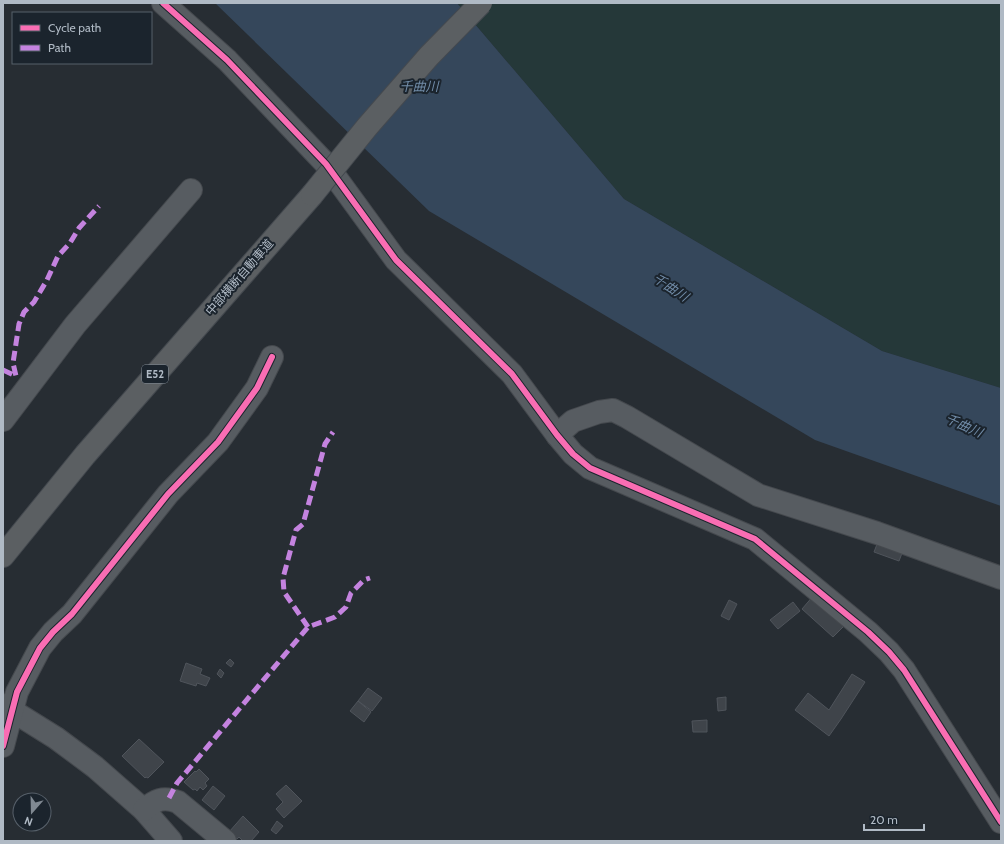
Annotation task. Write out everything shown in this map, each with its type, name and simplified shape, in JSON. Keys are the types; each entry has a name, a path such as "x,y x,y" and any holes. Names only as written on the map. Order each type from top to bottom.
{"highway":[{"name":"中部横断自動車道","path":"3,556 85,455 312,195 367,127 428,56 481,3"}],"street":[{"path":"163,3 227,60 326,164 396,260 512,374 556,435 572,454 590,468 755,539 868,632 889,652 904,670 1001,822"},
{"path":"3,420 75,325 191,190"},
{"path":"3,746 8,709 40,648 53,632 72,614 168,494 218,442 257,388 272,357"},
{"path":"556,435 573,421 599,412 613,410 758,495 877,533 1001,578"},
{"path":"8,709 56,738 95,767 144,810 171,841"},
{"path":"144,810 160,799 169,798 178,802 225,841"}],"shaded area":[{"path":"457,3 1001,3 1001,388 882,351 624,199"}],"water":[{"name":"千曲川","path":"215,3 457,3 624,199 882,351 1001,388 1001,506 815,440 429,211"}],"building":[{"path":"879,539 904,548 899,561 874,552"},
{"path":"814,595 846,624 833,637 802,609"},
{"path":"729,600 737,604 729,620 721,616"},
{"path":"793,602 800,611 778,629 770,620"},
{"path":"230,659 234,663 231,667 226,663"},
{"path":"186,663 202,669 200,674 210,678 206,686 197,683 196,686 180,681"},
{"path":"220,669 224,673 221,678 217,674"},
{"path":"852,674 865,682 829,736 795,710 808,693 829,710"},
{"path":"368,688 382,698 372,711 358,701"},
{"path":"726,697 726,710 718,711 717,698"},
{"path":"358,701 371,712 364,722 350,711"},
{"path":"707,720 707,732 693,732 692,721"},
{"path":"139,739 164,762 148,778 145,778 122,756"},
{"path":"199,769 209,779 205,783 207,786 203,790 200,787 197,791 195,789 193,790 184,782"},
{"path":"286,785 302,801 284,818 276,809 283,802 276,794"},
{"path":"213,786 225,796 214,810 202,800"},
{"path":"243,816 259,832 251,841 243,841 239,837 237,839 229,832"},
{"path":"277,821 283,826 276,834 271,830"}],"marked path":[{"path":"3,370 16,376 13,363 19,324 24,312 34,302 47,280 58,256 70,243 79,228 99,206"},
{"path":"308,627 284,592 283,578 296,530 303,524 325,444 333,432"},
{"path":"169,798 177,783 308,627 335,617 346,607 351,593 364,580 370,578"}],"cycle path":[{"path":"163,3 227,60 326,164 396,260 512,374 557,435 573,454 590,468 755,539 868,632 889,652 904,670 1001,822"},
{"path":"3,746 17,692 40,648 53,632 72,614 168,494 218,442 257,388 272,357"}]}
